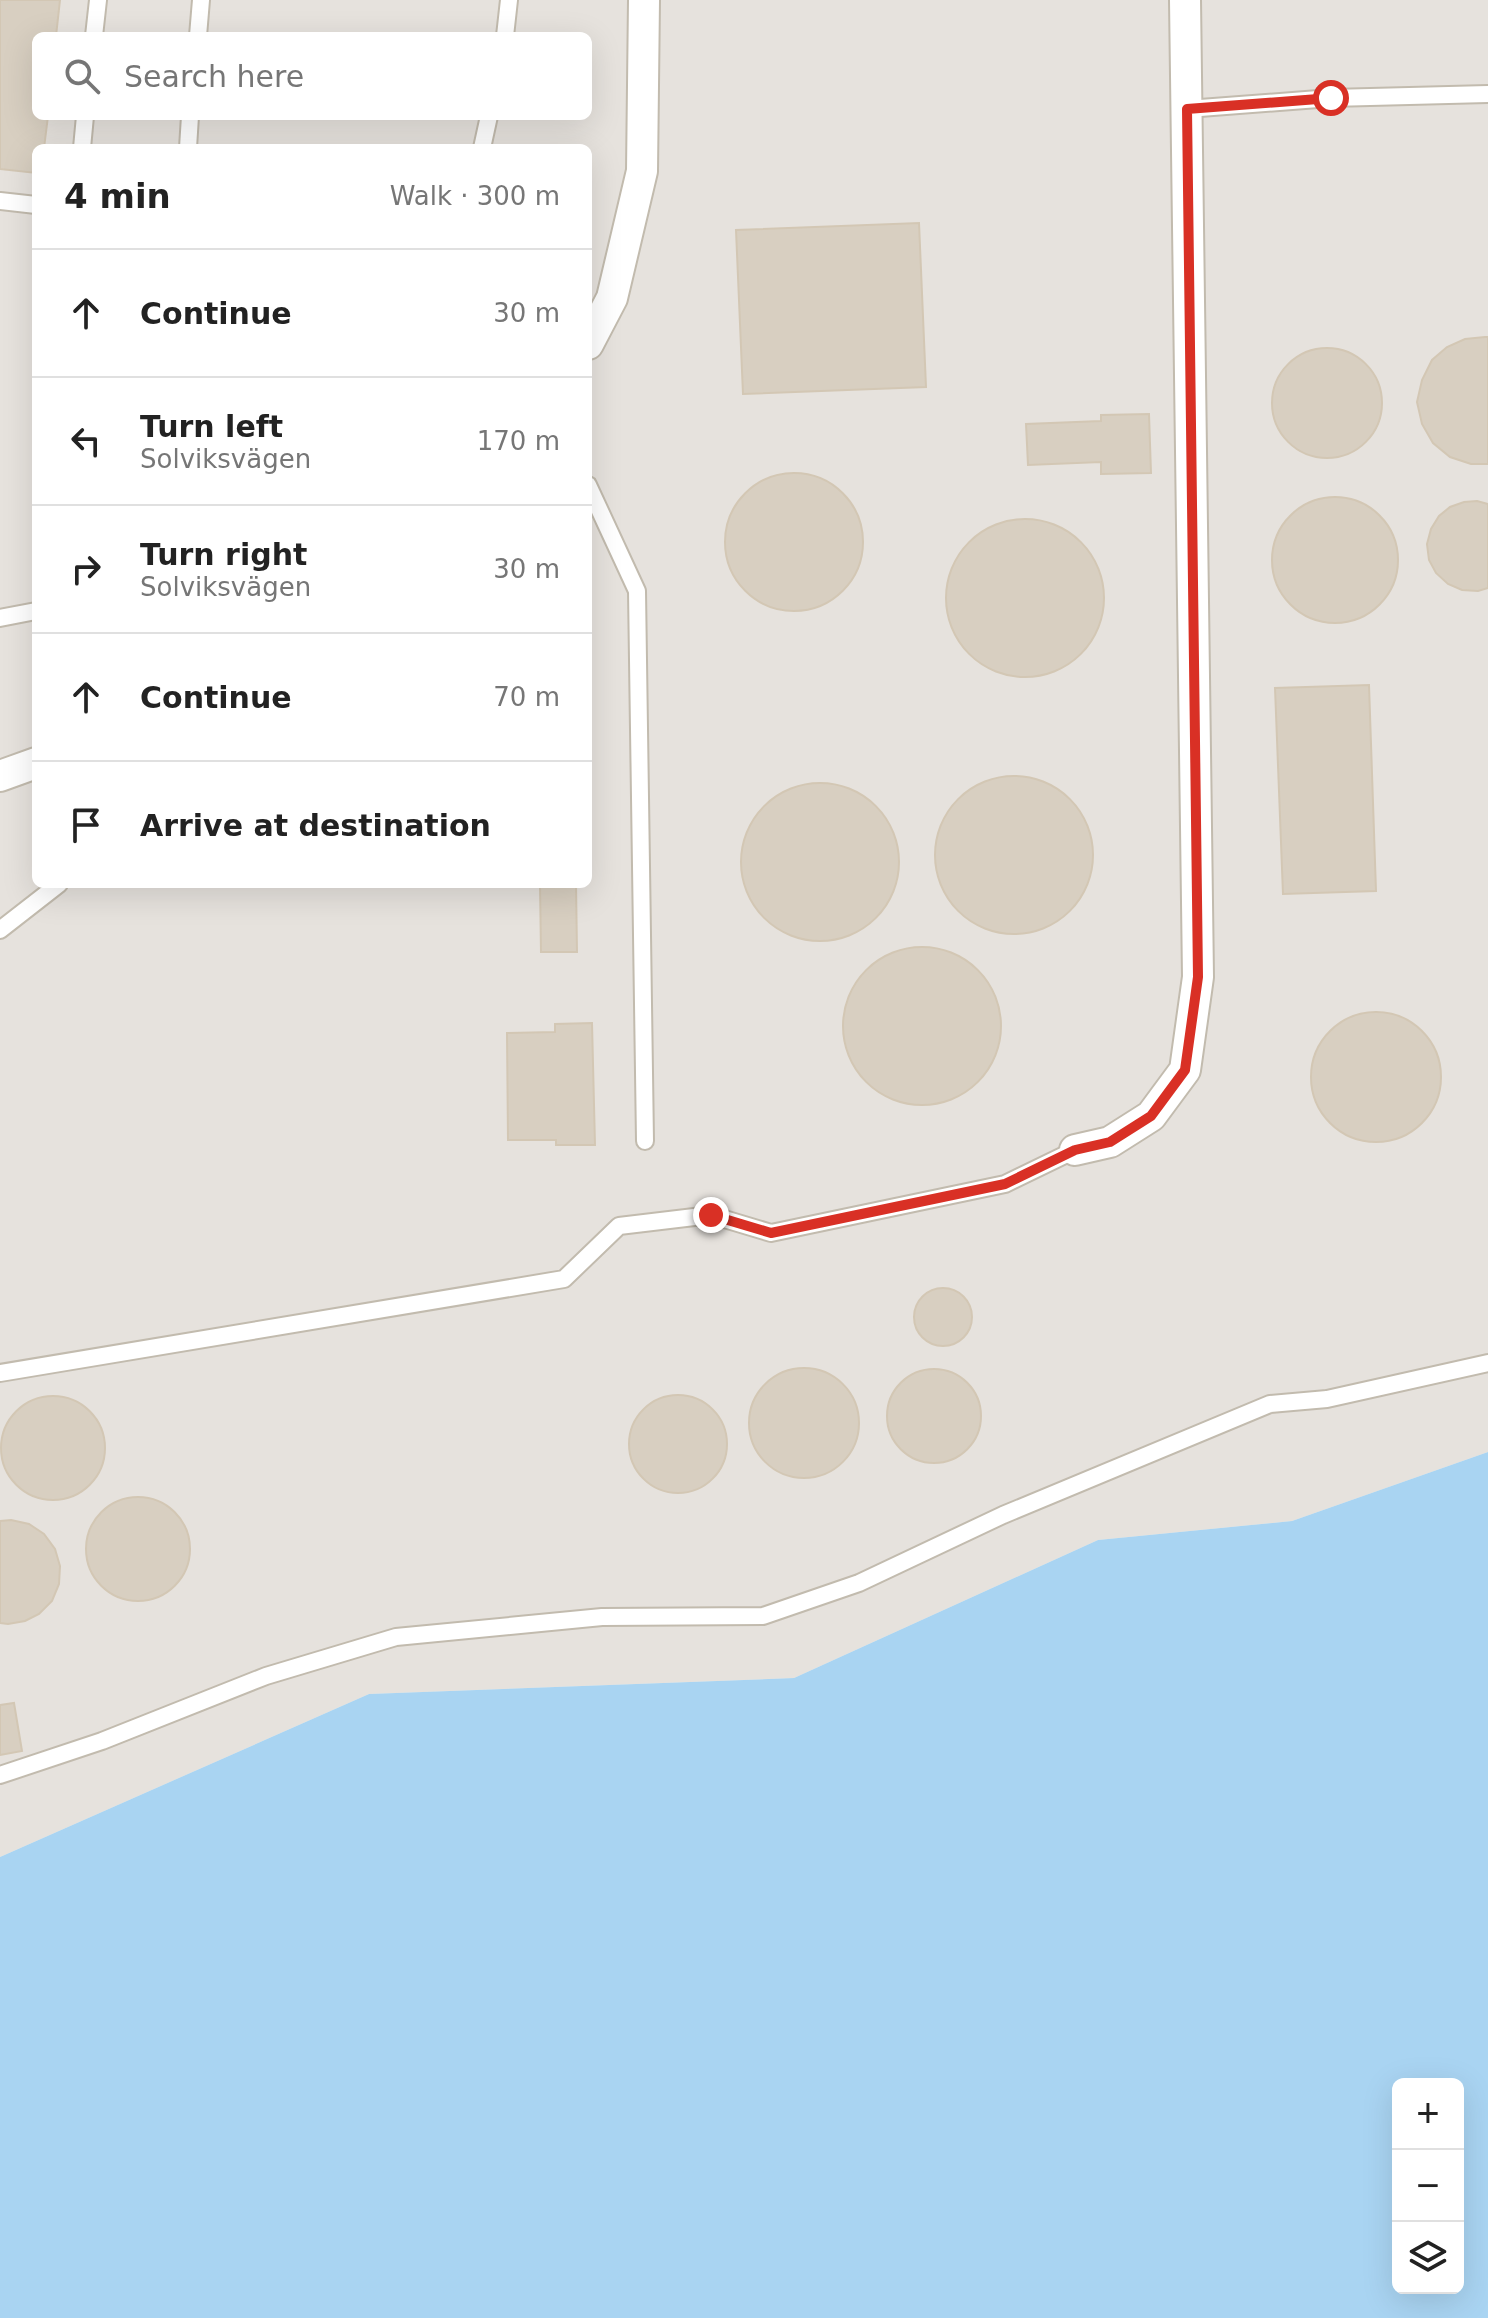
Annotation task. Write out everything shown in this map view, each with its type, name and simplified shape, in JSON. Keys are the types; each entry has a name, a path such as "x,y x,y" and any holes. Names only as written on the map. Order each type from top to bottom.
{"street":[{"path":"592,336 612,298 642,171 644,0"},
{"path":"1075,1150 1110,1142 1151,1116 1185,1070 1198,977 1185,0"},
{"path":"0,776 32,764"}],"lane":[{"path":"94,32 98,0"},
{"path":"198,32 201,0"},
{"path":"505,32 509,0"},
{"path":"1187,109 1331,98 1488,94"},
{"path":"82,144 85,120"},
{"path":"188,144 190,120"},
{"path":"483,144 488,120"},
{"path":"0,201 32,205"},
{"path":"592,494 637,591 645,1141"},
{"path":"0,618 32,612"},
{"path":"0,930 54,888"},
{"path":"0,1373 564,1279 619,1226 711,1215 771,1233 1005,1184 1075,1150"},
{"path":"0,1775 102,1741 266,1676 396,1637 602,1617 763,1616 859,1583 1003,1515 1270,1404 1327,1399 1488,1363"}],"shaded area":[{"path":"0,0 1488,0 1488,1452 1292,1521 1098,1540 794,1678 369,1694 0,1857"}],"water":[{"path":"1488,1452 1488,2318 0,2318 0,1857 369,1694 794,1678 1098,1540 1292,1521"}],"building":[{"path":"0,0 60,0 56,32 32,32 32,120 48,120 44,144 32,144 32,173 0,169"},
{"path":"919,223 926,387 743,394 736,230"},
{"path":"1488,337 1488,464 1471,464 1450,457 1433,443 1422,424 1417,402 1422,380 1432,360 1447,347 1465,339"},
{"path":"1327,348 1348,352 1366,364 1378,382 1382,403 1378,424 1366,442 1348,454 1327,458 1306,454 1288,442 1276,424 1272,403 1276,382 1288,364 1306,352"},
{"path":"1149,414 1151,473 1101,474 1101,462 1028,465 1026,424 1101,421 1101,415"},
{"path":"794,473 820,478 843,493 858,516 863,542 858,568 843,591 820,606 794,611 768,606 745,591 730,568 725,542 730,516 745,493 768,478"},
{"path":"1335,497 1359,501 1380,515 1394,536 1398,560 1394,584 1380,605 1359,619 1335,623 1311,619 1290,605 1276,584 1272,560 1276,536 1290,515 1311,501"},
{"path":"1477,501 1488,504 1488,588 1462,590 1448,584 1436,573 1429,560 1427,544 1439,516 1450,507"},
{"path":"1025,519 1055,525 1081,542 1098,568 1104,598 1098,628 1081,654 1055,671 1025,677 995,671 969,654 952,628 946,598 952,568 969,542 995,525"},
{"path":"1369,685 1376,891 1283,894 1275,688"},
{"path":"1014,776 1044,782 1070,799 1087,825 1093,855 1087,885 1070,911 1044,928 1014,934 984,928 958,911 941,885 935,855 941,825 958,799 984,782"},
{"path":"820,783 850,789 876,806 893,832 899,862 893,892 876,918 850,935 820,941 790,935 764,918 747,892 741,862 747,832 764,806 790,789"},
{"path":"540,888 576,888 577,952 541,952"},
{"path":"922,947 952,953 978,970 995,996 1001,1026 995,1056 978,1082 952,1099 922,1105 892,1099 866,1082 849,1056 843,1026 849,996 866,970 892,953"},
{"path":"1376,1012 1401,1017 1422,1031 1436,1052 1441,1077 1436,1102 1422,1123 1401,1137 1376,1142 1351,1137 1330,1123 1316,1102 1311,1077 1316,1052 1330,1031 1351,1017"},
{"path":"592,1023 595,1145 556,1145 556,1140 508,1140 507,1033 555,1032 555,1024"},
{"path":"943,1288 964,1296 972,1317 964,1338 943,1346 922,1338 914,1317 922,1296"},
{"path":"804,1368 825,1372 843,1384 855,1402 859,1423 855,1444 843,1462 825,1474 804,1478 783,1474 765,1462 753,1444 749,1423 753,1402 765,1384 783,1372"},
{"path":"934,1369 952,1373 967,1383 977,1398 981,1416 977,1434 967,1449 952,1459 934,1463 916,1459 901,1449 891,1434 887,1416 891,1398 901,1383 916,1373"},
{"path":"678,1395 697,1399 712,1410 723,1425 727,1444 723,1463 712,1478 697,1489 678,1493 659,1489 644,1478 633,1463 629,1444 633,1425 644,1410 659,1399"},
{"path":"53,1396 73,1400 90,1411 101,1428 105,1448 101,1468 90,1485 73,1496 53,1500 33,1496 16,1485 5,1468 1,1448 5,1428 16,1411 33,1400"},
{"path":"138,1497 158,1501 181,1520 190,1549 186,1569 167,1592 138,1601 118,1597 95,1578 86,1549 90,1529 109,1506"},
{"path":"0,1521 29,1524 44,1534 55,1549 60,1566 59,1584 52,1601 39,1614 8,1624 0,1623"},
{"path":"14,1703 22,1751 0,1755 0,1705"}],"route":[{"path":"711,1215 771,1233 1005,1184 1075,1150 1110,1142 1151,1116 1185,1070 1198,977 1187,109 1331,98"}]}
